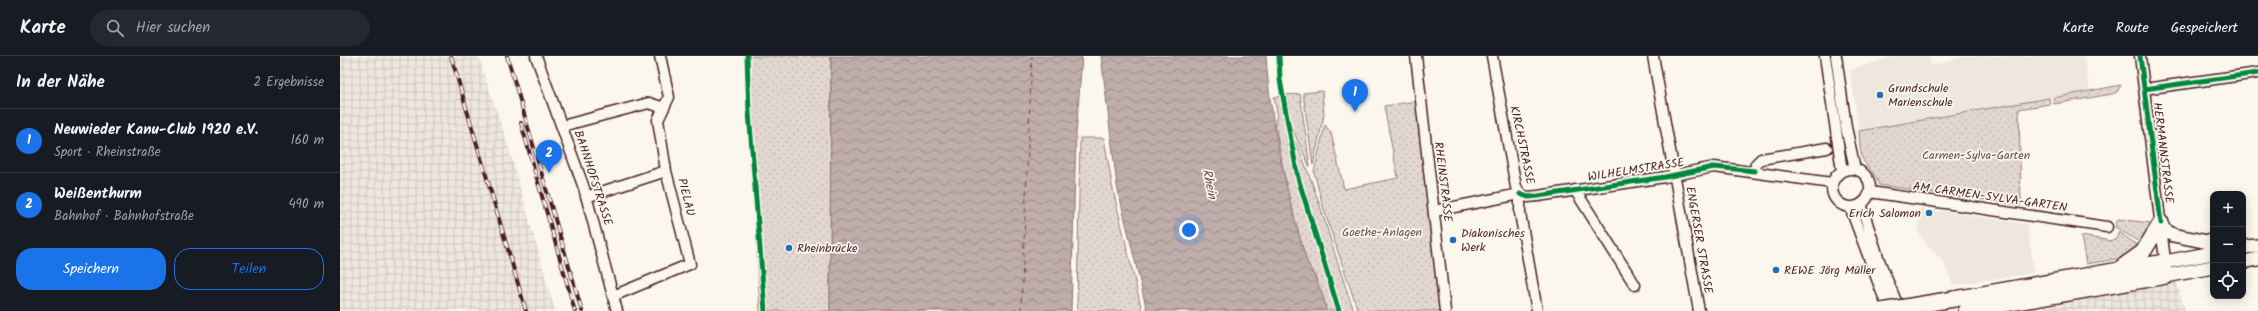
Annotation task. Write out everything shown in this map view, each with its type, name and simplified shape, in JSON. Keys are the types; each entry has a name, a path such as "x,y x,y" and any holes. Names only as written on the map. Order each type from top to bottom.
{"highway":[{"path":"2115,271 2143,252 2161,226"},
{"path":"1883,306 1954,298 2115,271 2166,269"},
{"path":"1966,311 2059,294 2166,269"},
{"path":"2031,311 2059,294"}],"main road":[{"path":"2161,226 2173,235 2210,242"},
{"path":"2246,247 2258,246"},
{"path":"2166,269 2210,254"},
{"path":"2246,261 2258,259"},
{"path":"2166,269 2210,267"}],"street":[{"name":"BAHNHOFSTRASSE","path":"536,56 586,197 617,311"},
{"name":"PIELAU","path":"613,296 690,264 666,171 658,120 669,97 660,56"},
{"name":"RHEINSTRASSE","path":"1416,56 1445,311"},
{"name":"KIRCHSTRASSE","path":"1492,56 1516,187 1520,194 1520,213 1537,311"},
{"name":"ENGERSER STRASSE","path":"1653,56 1699,311"},
{"path":"1825,56 1842,170"},
{"path":"1836,56 1846,127 1855,168"},
{"name":"HERMANNSTRASSE","path":"2140,56 2166,269"},
{"path":"2144,88 2258,73"},
{"path":"562,126 649,103 664,108"},
{"path":"1755,171 1756,164 1761,159 1827,148"},
{"name":"WILHELMSTRASSE","path":"1434,211 1520,194 1528,197 1674,175 1714,167 1755,171 1832,183"},
{"path":"1855,168 1865,174 1869,180 1870,192 1861,204 1850,207 1841,204 1835,198 1832,183 1842,170 1855,168"},
{"path":"586,197 666,171"},
{"path":"1575,190 1635,285"},
{"name":"AM CARMEN-SYLVA-GARTEN","path":"1870,192 2107,228"},
{"path":"1861,204 1867,230 1900,311"},
{"path":"1850,207 1883,306 1889,311"}],"shaded area":[{"path":"340,56 478,56 507,142 555,311 340,311"},
{"path":"1896,56 1929,56 1931,66 1966,56 2084,56 2090,91 1859,131 1850,70"},
{"path":"1920,208 2027,224 2034,273 1953,285 1943,261 1926,244 1918,231"},
{"path":"2176,281 2185,311 2040,311 2047,307"}],"green space":[{"path":"746,56 831,56 830,311 760,311"},
{"path":"2121,85 2117,92 2112,94 2054,104 2053,98"},
{"path":"1322,91 1324,115 1313,165 1303,93"},
{"path":"1300,94 1310,167 1290,124 1284,95"},
{"path":"1281,96 1294,171 1308,221 1338,311 1326,311 1315,275 1307,265 1288,196 1275,124 1277,113 1274,97"},
{"name":"Carmen-Sylva-Garten","path":"2049,98 2050,104 2019,109 2021,205 1879,185 1875,176 1863,160 1859,131"},
{"name":"Goethe-Anlagen","path":"1417,101 1442,311 1358,311 1324,210 1314,172 1325,125 1331,133 1344,189 1398,178 1384,106"},
{"path":"1291,132 1310,176 1354,311 1342,311 1309,213"},
{"path":"1080,138 1104,138 1113,190 1142,311 1077,311"},
{"path":"2118,219 2150,223 2147,234 2141,243 2115,227"},
{"path":"2119,232 2142,249 2122,258 2086,264 2081,236 2112,241 2116,239"}],"water":[{"path":"831,56 1082,56 1076,135 1071,311 830,311"},
{"name":"Rhein","path":"1101,56 1266,56 1271,106 1285,180 1306,259 1320,288 1326,311 1147,311 1117,186"}],"ferry route":[{"path":"1021,311 1032,56"}],"railway":[{"path":"451,56 526,311"},
{"path":"507,56 582,311"},
{"path":"521,123 575,311"}],"cycle path":[{"path":"747,56 749,112 765,311"},
{"path":"1279,56 1280,80 1298,178 1339,311"},
{"path":"2140,56 2161,223"},
{"path":"2144,89 2258,73"},
{"path":"1520,194 1528,197 1538,196 1665,177 1714,167 1755,171"}],"place":[{"name":"Grundschule Marienschule","path":"1880,95"},
{"name":"Neuwieder Kanu-Club 1920 e.V.","path":"1355,112"},
{"name":"Weißenthurm","path":"549,173"},
{"name":"Erich Salomon","path":"1929,213"},
{"name":"Diakonisches Werk","path":"1453,240"},
{"name":"Rheinbrücke","path":"789,248"},
{"name":"REWE Jörg Müller","path":"1776,270"}]}
